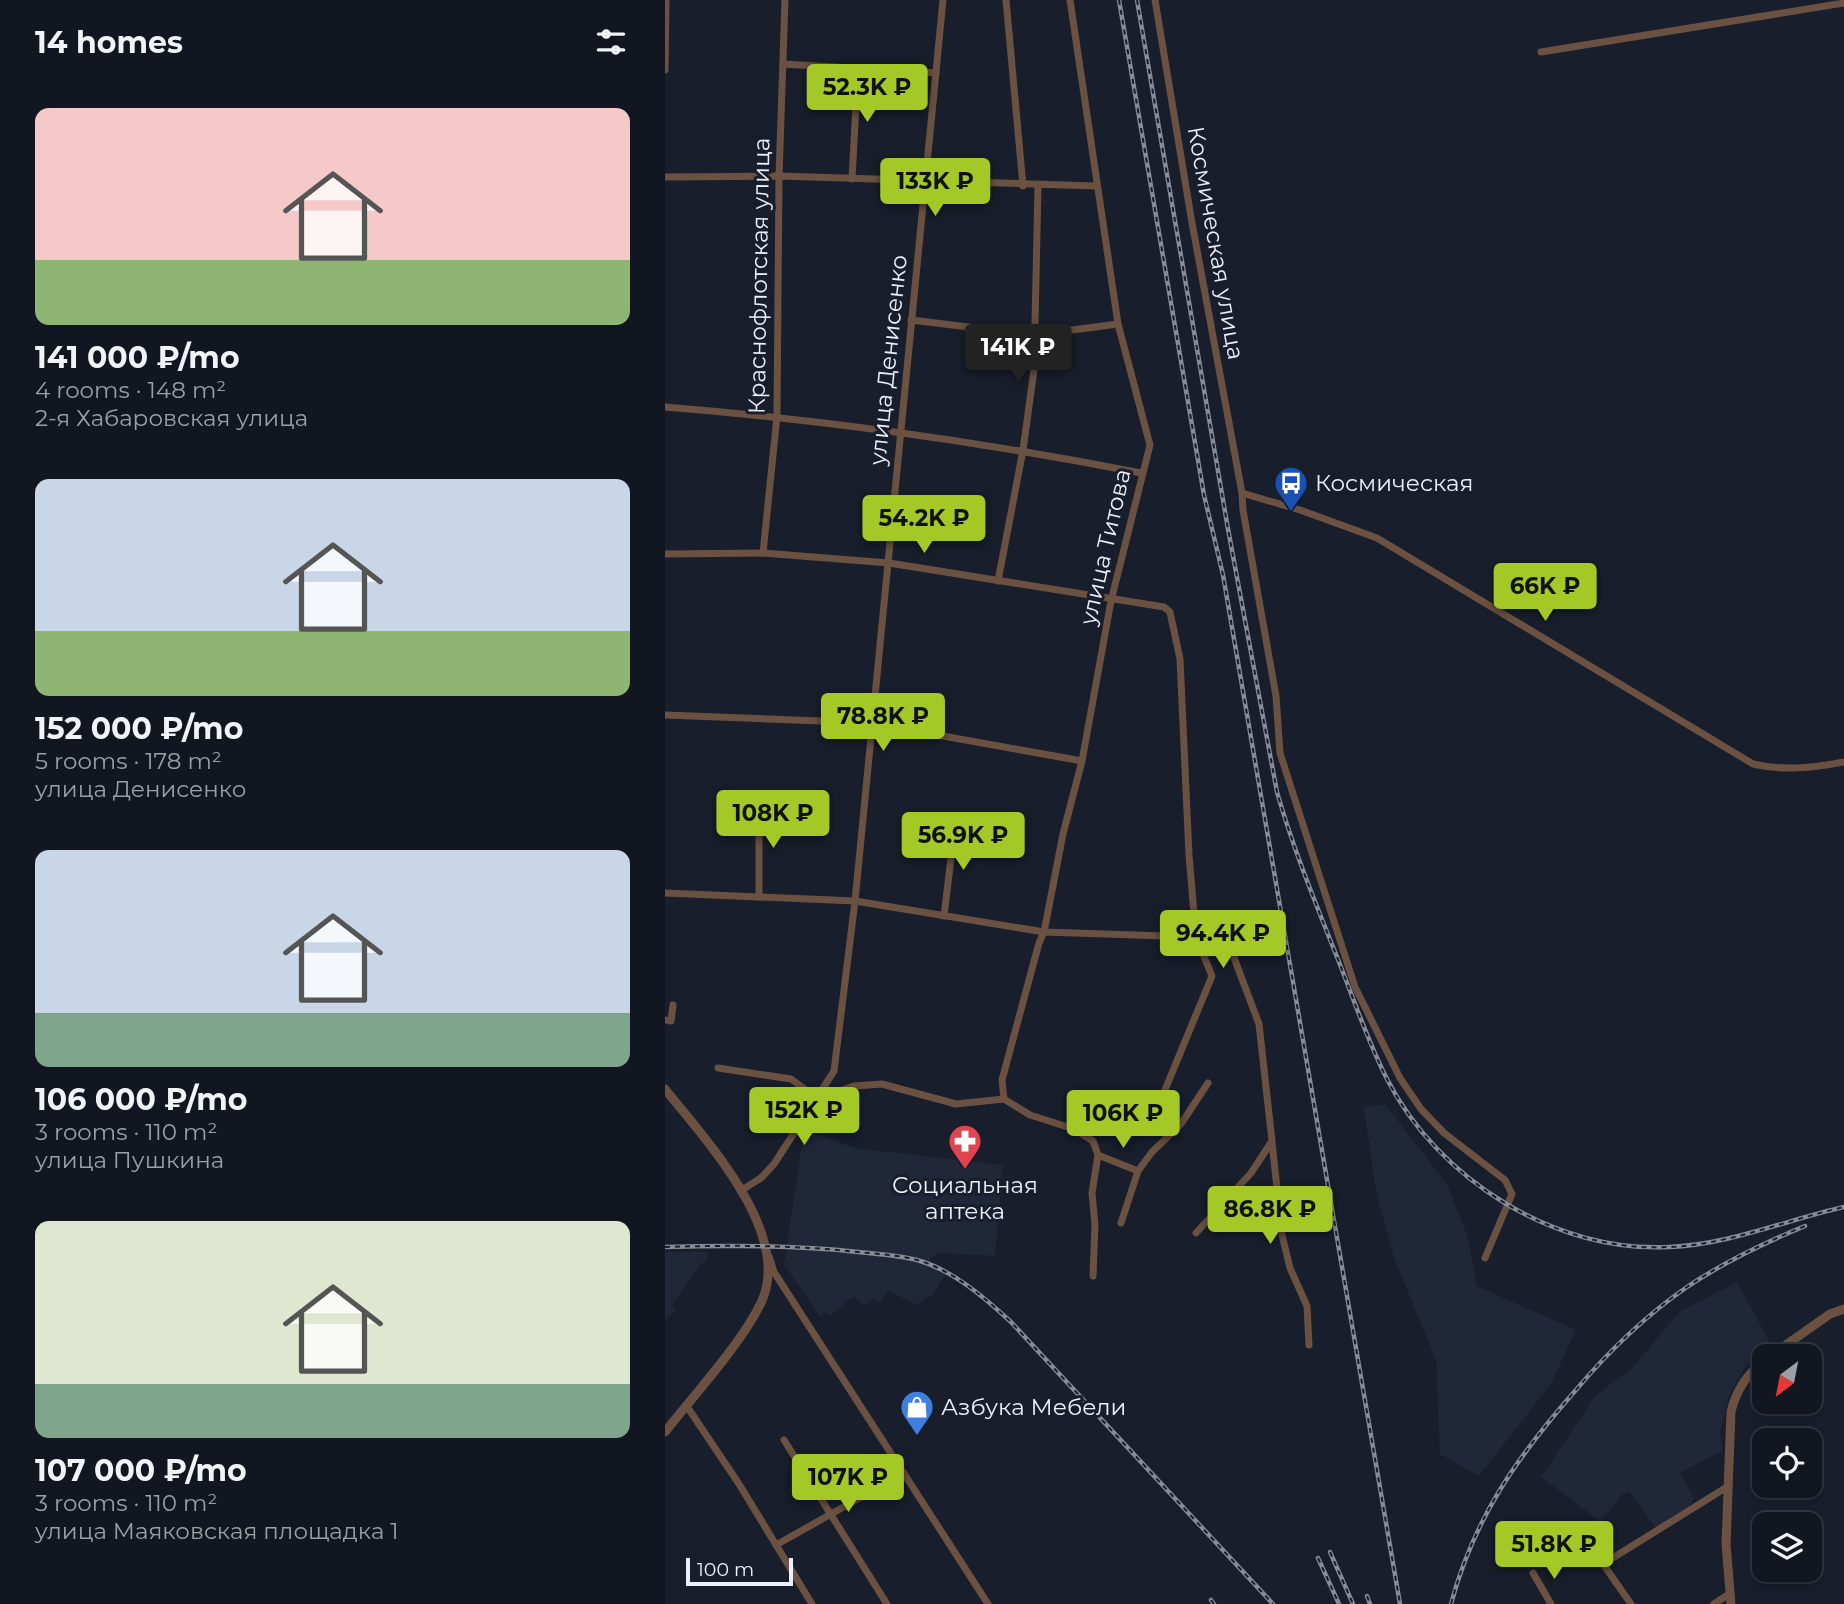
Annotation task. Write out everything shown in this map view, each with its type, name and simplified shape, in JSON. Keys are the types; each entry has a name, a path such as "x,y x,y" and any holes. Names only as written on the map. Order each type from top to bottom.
{"street":[{"path":"665,70 666,0"},
{"name":"Краснофлотская улица","path":"763,553 776,416 779,176 785,0"},
{"name":"улица Денисенко","path":"740,1191 761,1178 774,1164 834,1071 855,901 943,0"},
{"path":"1006,0 1023,186"},
{"name":"улица Титова","path":"1004,1099 1002,1080 1044,932 1063,834 1082,761 1111,601 1150,445 1118,324 1070,0"},
{"name":"Космическая улица","path":"1155,0 1276,696 1280,753 1355,987 1400,1078 1421,1109 1444,1133 1505,1180 1512,1194 1485,1258"},
{"path":"1541,52 1844,3"},
{"path":"783,64 936,72"},
{"path":"852,179 858,68"},
{"path":"665,177 779,176 1023,186 1096,186"},
{"path":"998,581 1023,450 1034,370 1038,186"},
{"path":"911,320 1034,335 1118,324"},
{"path":"665,407 776,416 1023,450 1141,473"},
{"path":"1242,493 1300,510 1377,538 1753,764 1777,769 1797,769 1844,762"},
{"path":"665,554 763,553 889,563 1111,601 1164,607 1170,612 1180,659 1189,855 1196,937 1212,976 1153,1119"},
{"path":"665,715 871,723 1082,761"},
{"path":"759,804 759,897"},
{"path":"944,915 955,825"},
{"path":"665,893 855,901 1044,932 1196,937 1216,934 1227,939 1259,1024 1282,1235 1290,1268 1307,1306 1309,1345"},
{"path":"665,1020 671,1021 673,1005"},
{"path":"717,1068 791,1079 817,1098 854,1086 882,1084 956,1104 1004,1099 1030,1115 1075,1129 1093,1141 1098,1155 1092,1193 1095,1225 1093,1276"},
{"path":"1121,1223 1138,1171 1152,1152 1181,1124 1208,1083"},
{"path":"665,1089 711,1147 740,1191 757,1221 774,1272 988,1604"},
{"path":"1196,1233 1251,1173 1272,1141"},
{"path":"1098,1155 1138,1171"},
{"path":"665,1432 747,1327 761,1302 767,1285 765,1245"},
{"path":"1787,1344 1830,1314 1844,1309"},
{"path":"1714,1604 1730,1599 1727,1487 1729,1428 1734,1398 1742,1382 1752,1372"},
{"path":"686,1405 812,1604"},
{"path":"784,1440 887,1604"},
{"path":"776,1545 904,1473"},
{"path":"1602,1564 1727,1487"},
{"path":"1563,1548 1573,1549 1602,1564 1630,1604"},
{"path":"1533,1573 1551,1604"}],"shaded area":[{"path":"1385,1104 1447,1184 1468,1237 1477,1286 1576,1330 1551,1384 1479,1476 1440,1454 1436,1360 1394,1258 1376,1192 1364,1107"},
{"path":"807,1130 854,1148 1003,1165 995,1256 937,1253 930,1258 931,1265 948,1272 930,1298 927,1296 918,1305 888,1291 879,1303 874,1298 864,1306 854,1296 830,1316 826,1312 820,1317 784,1264 803,1137"},
{"path":"665,1252 708,1252 706,1262 701,1263 672,1305 675,1311 665,1320"},
{"path":"1737,1282 1771,1344 1752,1344 1752,1360 1746,1365 1730,1393 1720,1431 1723,1450 1680,1473 1694,1498 1689,1506 1656,1528 1629,1492 1622,1494 1601,1522 1541,1477 1595,1396 1631,1369 1681,1311"}],"railway":[{"path":"1119,0 1204,495 1223,575 1400,1604"},
{"path":"1137,0 1228,529 1277,792 1313,895 1387,1079 1409,1115 1437,1148 1469,1178 1504,1203 1543,1223 1584,1237 1626,1246 1691,1245 1735,1237 1844,1207"},
{"path":"1451,1604 1472,1544 1500,1490 1534,1440 1601,1362 1642,1322 1687,1287 1715,1269 1805,1226"},
{"path":"665,1247 786,1247 888,1255 917,1260 956,1278 1011,1322 1273,1604"},
{"path":"1330,1552 1353,1604"},
{"path":"1318,1558 1339,1604"},
{"path":"1367,1596 1370,1604"},
{"path":"1211,1600 1214,1604"}],"place":[{"name":"Космическая","path":"1291,513"},
{"name":"Социальная аптека","path":"965,1171"},
{"name":"Азбука Мебели","path":"917,1437"}]}
